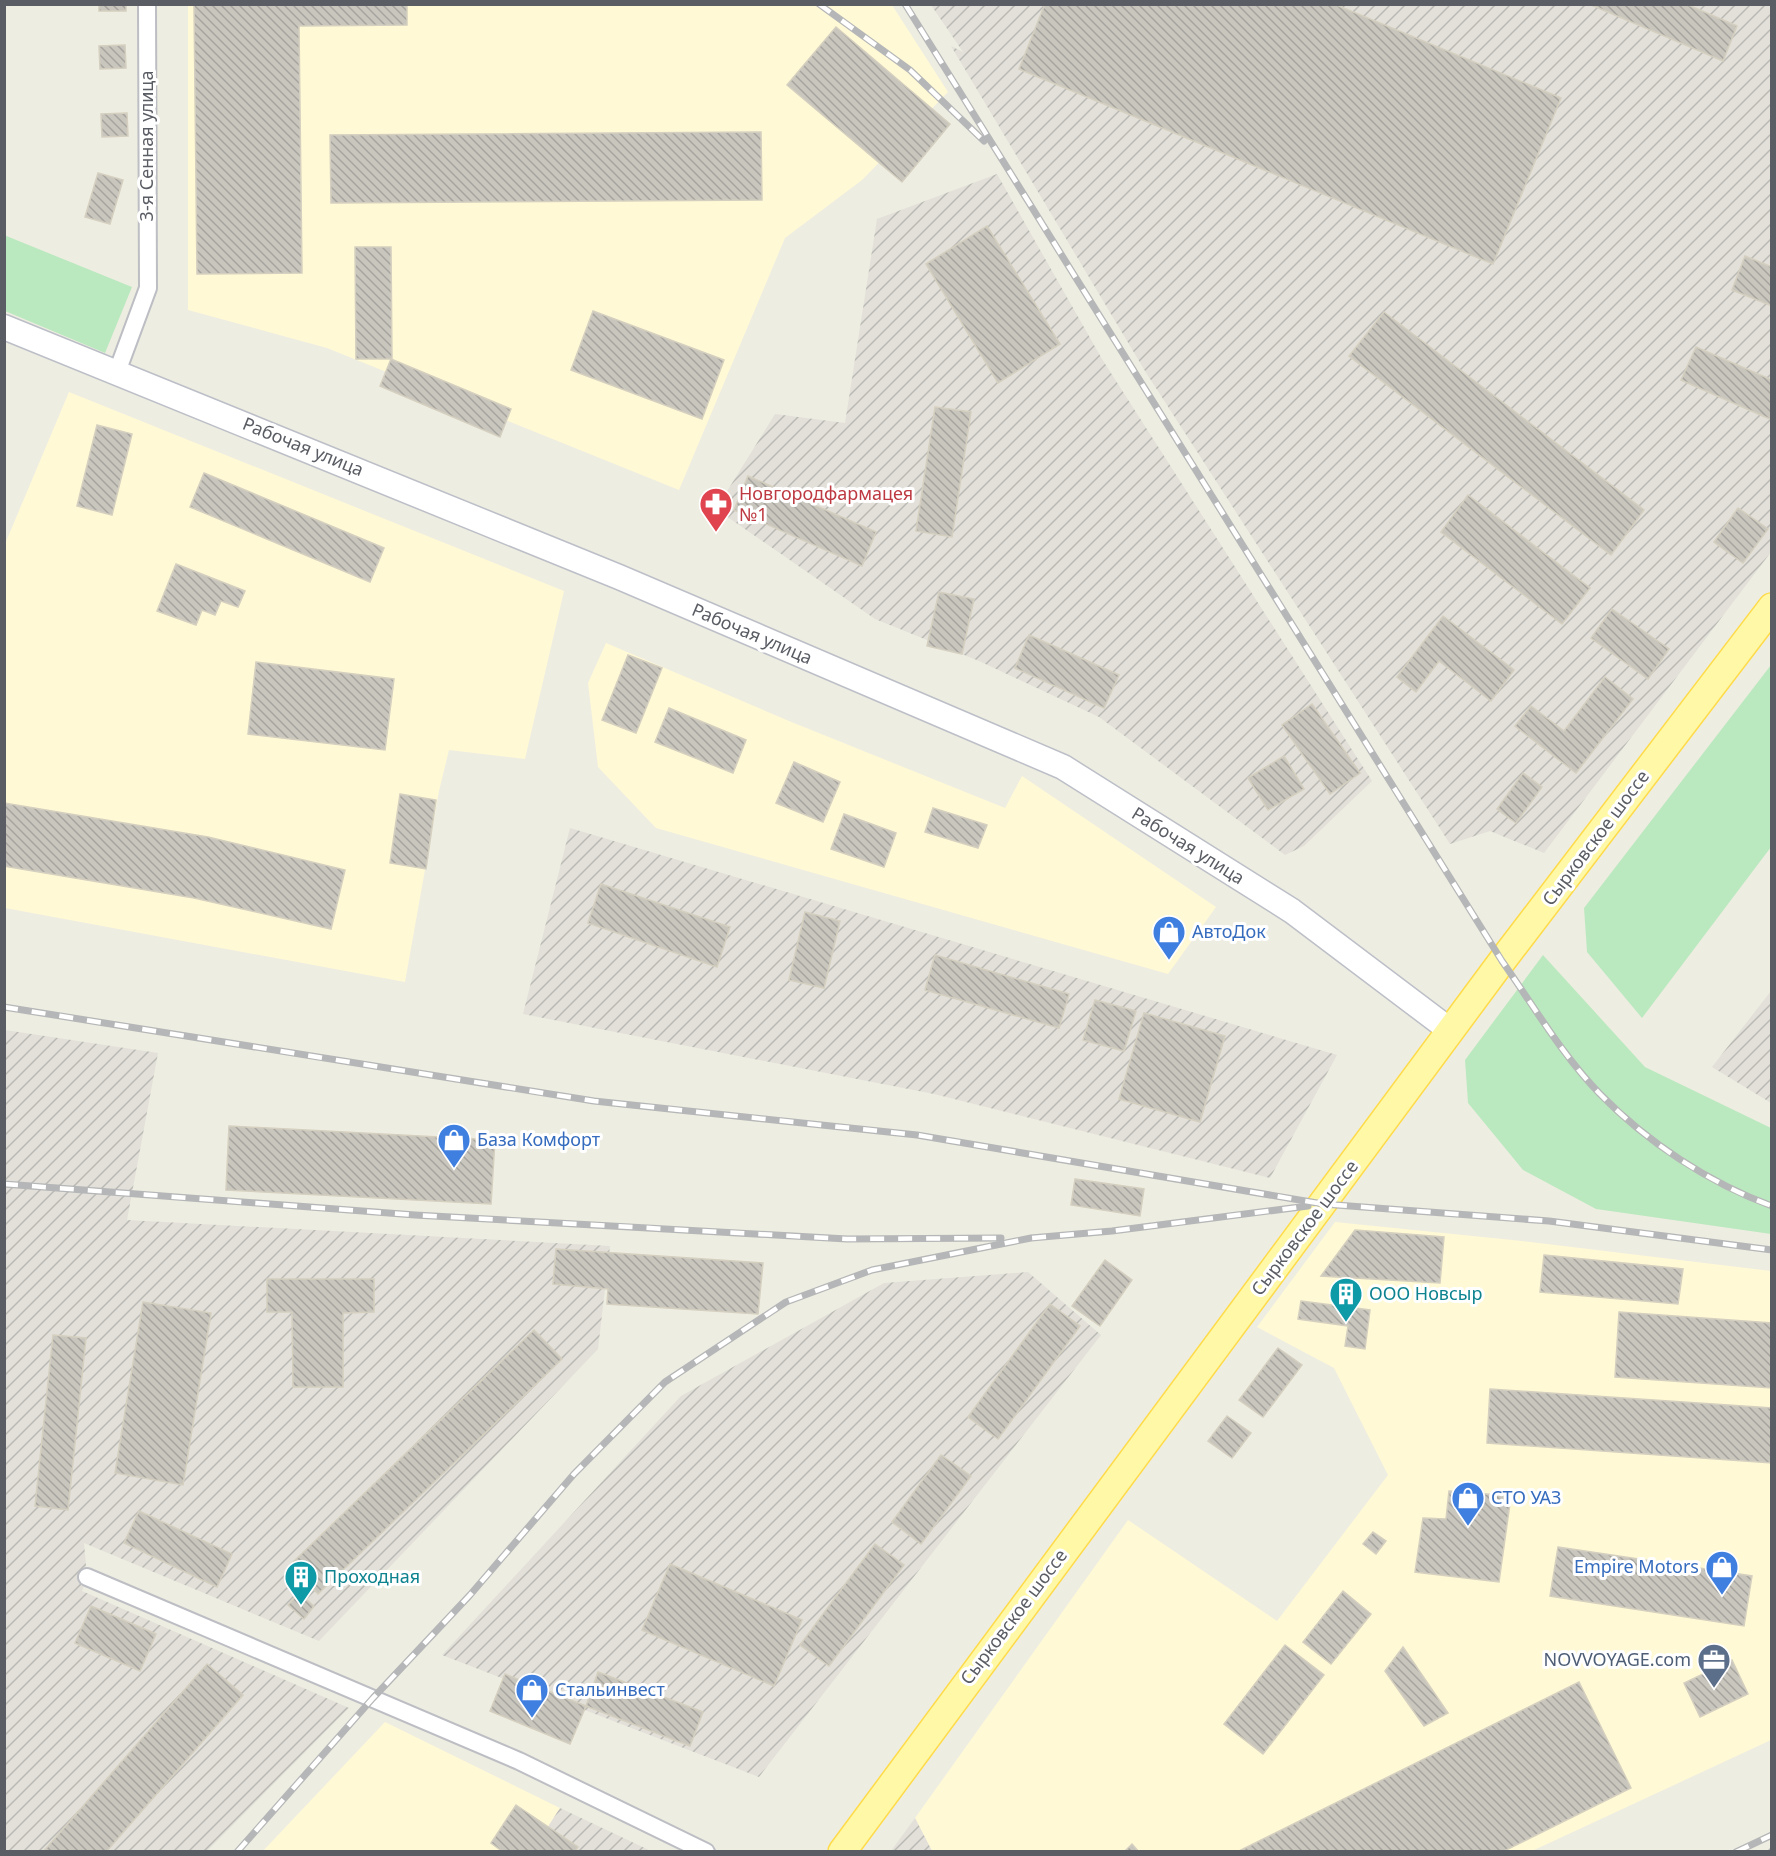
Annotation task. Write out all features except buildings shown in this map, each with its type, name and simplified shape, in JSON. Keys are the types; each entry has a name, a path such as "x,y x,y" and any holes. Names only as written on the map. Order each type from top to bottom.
{"main road":[{"name":"Рабочая улица","path":"4,327 619,577 1063,767 1292,911 1451,1031"},
{"name":"Сырковское шоссе","path":"842,1851 1451,1031 1772,607"}],"street":[{"name":"3-я Сенная улица","path":"117,372 148,288 147,4"},
{"path":"87,1577 519,1761 706,1851"}],"shaded area":[{"path":"188,5 892,5 948,92 862,180 785,238 679,490 327,348 188,310"},
{"path":"931,5 1771,5 1771,552 1544,853 1490,831 1450,844 1145,371 951,46 963,52"},
{"path":"997,174 1102,359 1372,781 1304,846 1285,855 1099,717 979,661 875,619 716,509 775,414 845,423 877,219"},
{"path":"69,392 564,591 525,759 449,750 439,791 405,982 5,908 5,544"},
{"path":"606,643 789,721 1005,808 1022,776 1216,907 1168,974 656,828 598,767 588,683"},
{"path":"570,828 1337,1055 1270,1178 934,1094 523,1014"},
{"path":"1771,991 1771,1103 1712,1067"},
{"path":"5,1030 158,1053 127,1220 610,1246 598,1349 319,1641 84,1543 87,1577 82,1591 349,1708 207,1851 5,1852"},
{"path":"1335,1222 1522,1241 1771,1271 1771,1740 1532,1851 932,1851 915,1818 1128,1520 1277,1621 1388,1475 1334,1368 1257,1327"},
{"path":"1028,1272 1101,1335 759,1777 442,1655 681,1396 884,1283"},
{"path":"385,1722 560,1808 532,1851 262,1852"},
{"path":"560,1808 651,1851 532,1852"},
{"path":"915,1818 932,1851 891,1851"}],"green space":[{"path":"4,235 132,287 105,353 5,311"},
{"path":"1771,665 1771,847 1642,1018 1587,952 1584,908"},
{"path":"1543,955 1645,1067 1771,1128 1771,1234 1596,1209 1523,1170 1468,1103 1465,1060"}],"railway":[{"path":"819,4 910,70 984,141"},
{"path":"905,4 1502,961 1560,1046 1600,1094 1638,1129 1702,1173 1748,1197 1772,1206"},
{"path":"4,1007 594,1101 917,1135 1323,1204 1549,1221 1772,1250"},
{"path":"4,1184 415,1215 847,1239 1001,1238"},
{"path":"237,1852 373,1698 470,1595 574,1474 665,1382 786,1302 872,1270 1031,1238 1112,1231 1308,1206"},
{"path":"1736,1852 1772,1835"}],"place":[{"name":"Новгородфармацея №1","path":"716,533"},
{"name":"АвтоДок","path":"1169,961"},
{"name":"База Комфорт","path":"454,1169"},
{"name":"ООО Новсыр","path":"1346,1323"},
{"name":"СТО УАЗ","path":"1468,1527"},
{"name":"Empire Motors","path":"1722,1596"},
{"name":"Проходная","path":"301,1606"},
{"name":"NOVVOYAGE.com","path":"1714,1689"},
{"name":"Стальинвест","path":"532,1719"}]}
